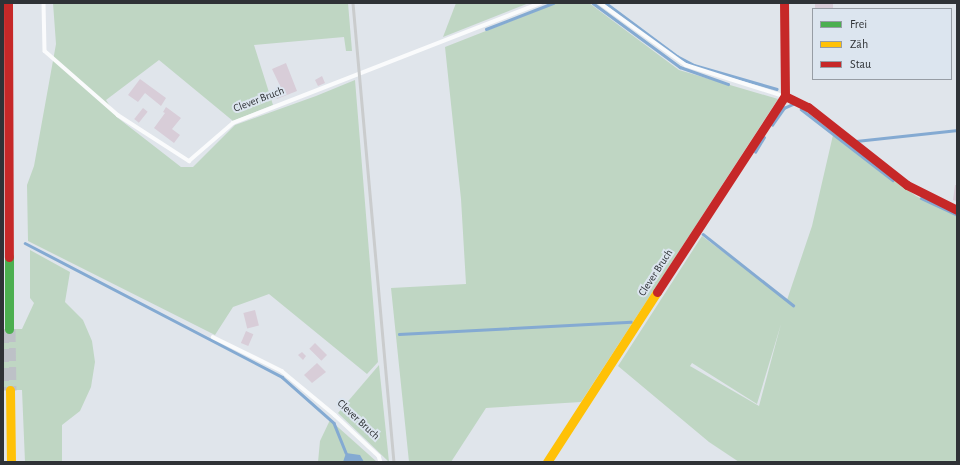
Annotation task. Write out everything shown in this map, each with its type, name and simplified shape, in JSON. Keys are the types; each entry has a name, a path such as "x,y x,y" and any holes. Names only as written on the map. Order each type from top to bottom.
{"main road":[{"path":"8,3 9,329"},
{"path":"784,3 785,96 808,108 896,177 933,200 957,210"},
{"name":"Clever Bruch","path":"547,462 785,96"},
{"path":"10,390 11,462"}],"lane":[{"name":"Clever Bruch","path":"44,3 45,51 118,114 189,162 233,123 540,3"},
{"path":"600,3 686,65 785,96"},
{"name":"Clever Bruch","path":"213,337 282,371 335,415 379,456 381,462"}],"green space":[{"path":"53,3 348,3 352,51 346,51 344,37 254,45 273,105 233,121 159,60 106,100 118,118 181,167 193,167 235,125 316,96 355,80 378,362 367,374 269,294 233,307 215,335 28,241 27,185 34,166 56,44"},
{"path":"456,3 529,3 443,37"},
{"path":"557,3 589,3 679,70 778,99 581,402 486,408 451,462 409,462 391,288 466,284 461,199 445,47"},
{"path":"833,135 916,196 957,216 957,462 739,462 709,442 618,366 702,236 787,300 812,226","holes":["781,324 759,406 690,366 692,363 757,404"]},
{"path":"30,250 70,272 65,302 83,320 92,341 95,362 91,387 80,411 62,425 62,462 25,462 22,390 3,390 3,329 22,329 34,303 30,298"},
{"path":"379,365 389,462 338,413"},
{"path":"330,420 377,462 318,462 320,441"}],"water":[{"path":"346,453 360,455 364,462 343,462"}],"building":[{"path":"815,3 833,3 833,8 815,8"},
{"path":"286,63 297,91 277,99 274,93 282,90 272,69"},
{"path":"322,76 325,83 318,86 315,80"},
{"path":"140,79 166,98 161,106 145,93 138,102 128,95"},
{"path":"166,107 181,118 172,129 180,135 174,143 154,128 165,113 163,112"},
{"path":"143,108 148,112 139,123 134,119"},
{"path":"955,185 957,185 957,201 953,200"},
{"path":"255,310 259,326 247,328 243,313"},
{"path":"246,331 253,334 248,346 241,343"},
{"path":"315,343 327,355 321,361 309,349"},
{"path":"302,352 306,356 303,360 298,355"},
{"path":"317,363 326,372 312,383 304,375"}],"waterway":[{"path":"486,29 553,3"},
{"path":"593,3 680,67 728,84"},
{"path":"606,3 677,56 694,65 777,89"},
{"path":"772,125 784,108 793,104"},
{"path":"801,109 893,180"},
{"path":"856,141 957,130"},
{"path":"755,152 764,137"},
{"path":"921,198 955,214"},
{"path":"703,234 793,305"},
{"path":"25,243 282,377 334,423 346,453"},
{"path":"399,334 631,322"}],"tunnel":[{"path":"9,329 10,390"}],"railway":[{"path":"353,3 394,462"}],"traffic: fast":[{"path":"9,257 9,329"}],"traffic: slow":[{"path":"547,462 657,292"},
{"path":"10,390 11,462"}],"traffic: jam":[{"path":"8,3 9,257"},
{"path":"657,292 785,96 784,3"},
{"path":"785,96 808,107 907,185 957,210"}]}
